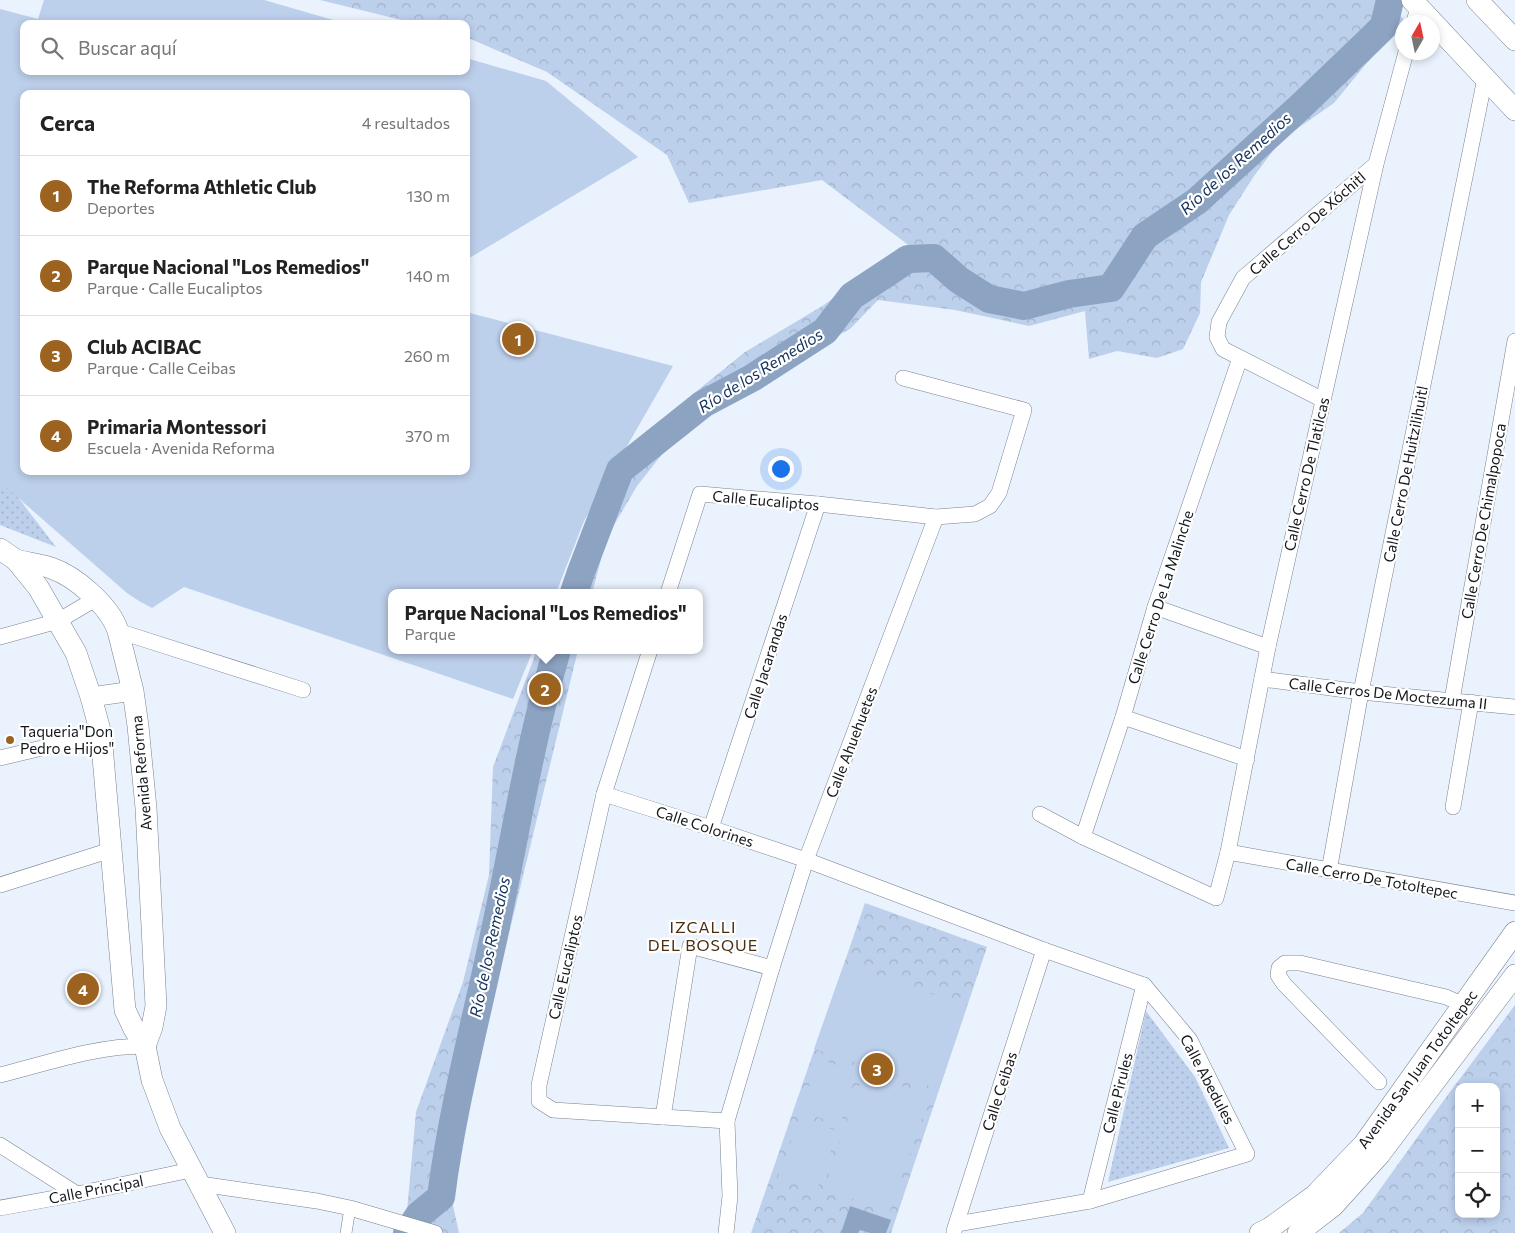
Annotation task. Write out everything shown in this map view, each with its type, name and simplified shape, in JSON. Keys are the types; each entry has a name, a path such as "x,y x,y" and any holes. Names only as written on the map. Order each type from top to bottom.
{"main road":[{"path":"1477,0 1515,40"},
{"path":"1415,10 1515,110"},
{"name":"Avenida Reforma","path":"8,555 52,568 81,585 97,598 116,623 133,691 146,808 156,1006 152,1027 145,1046"},
{"name":"Avenida Reforma","path":"8,555 38,587 58,621 76,653 91,697 101,734 125,1010 145,1046 152,1080 170,1128 225,1233"},
{"name":"Avenida San Juan Totoltepec","path":"1260,1233 1270,1228 1314,1196 1364,1144 1515,932"},
{"name":"Avenida San Juan Totoltepec","path":"1298,1233 1333,1206 1380,1154 1515,975"}],"street":[{"name":"Calle Cerro De Tlatilcas","path":"1083,837 1216,898 1228,852 1268,647 1323,400 1376,164 1404,60"},
{"name":"Calle Cerro De Huitzilihuitl","path":"1329,871 1361,692 1485,78"},
{"name":"Calle Cerro De Xóchitl","path":"1240,358 1223,349 1217,337 1220,322 1243,278 1376,164"},
{"name":"Calle Cerro De Chimalpopoca","path":"1452,700 1515,341"},
{"path":"1240,358 1323,400"},
{"name":"Calle Cerro De La Malinche","path":"1083,837 1123,717 1155,607 1240,358"},
{"name":"Calle Eucaliptos","path":"669,589 700,494 936,517 975,514 990,506 999,493 1024,410 903,378"},
{"name":"Calle Jacarandas","path":"712,828 818,504"},
{"name":"Calle Ahuehuetes","path":"726,1233 730,1196 727,1121 806,860 936,517"},
{"path":"0,637 58,621 97,598"},
{"path":"1155,607 1268,647"},
{"path":"118,631 303,690"},
{"name":"Calle Eucaliptos","path":"649,654 604,794 539,1085 539,1101 553,1110 727,1121"},
{"name":"Calle Cerros De Moctezuma II","path":"1262,679 1361,692 1515,708"},
{"path":"91,697 133,691"},
{"path":"1453,807 1471,702"},
{"path":"1123,717 1247,759"},
{"path":"0,758 101,734"},
{"name":"Calle Colorines","path":"604,794 806,860"},
{"path":"1040,814 1083,837"},
{"path":"0,885 111,850"},
{"name":"Calle Cerro De Totoltepec","path":"1228,852 1515,903"},
{"path":"806,860 1044,950 1144,985"},
{"path":"663,1117 690,946 772,968"},
{"name":"Calle Ceibas","path":"955,1228 1044,950"},
{"path":"1379,1082 1284,984 1278,975 1280,968 1285,963 1300,963 1446,997 1464,1005"},
{"name":"Calle Abedules","path":"955,1228 1090,1201 1248,1154 1190,1040 1144,985"},
{"name":"Calle Pirules","path":"1090,1201 1144,985"},
{"path":"0,1075 99,1050 124,1046 145,1046"},
{"path":"0,1145 77,1194"},
{"path":"196,1177 350,1208 431,1232"},
{"name":"Calle Principal","path":"0,1208 77,1194 196,1177"},
{"path":"346,1233 350,1208"}],"green space":[{"path":"44,0 264,0 333,20 20,20 20,75 470,75 470,59 546,81 638,157 470,258 470,90 20,90 20,475 470,475 470,313 673,366 584,521 558,589 388,589 388,654 531,654 513,699 184,587 152,608 127,593 0,482 0,9 38,19"},
{"path":"320,0 1385,0 1399,15 1395,15 1395,34 1366,64 1334,103 1281,140 1254,176 1229,215 1201,282 1200,313 1183,349 1157,358 1117,351 1089,359 1085,311 1029,326 955,310 878,300 850,329 753,382 674,439 637,486 607,537 593,589 560,589 623,458 682,403 745,352 824,305 867,273 923,256 822,180 689,203 667,155 547,72 470,39 470,20 402,20"},
{"path":"0,474 56,547 0,525"},
{"path":"535,654 577,654 506,946 492,991 459,1134 452,1201 459,1233 405,1233 416,1112 463,982 489,875 493,767"},
{"path":"865,903 987,947 891,1233 751,1233"},
{"path":"844,964 967,1006 939,1089 814,1049"},
{"path":"1515,1005 1515,1233 1339,1233 1363,1213 1455,1085 1455,1218 1500,1218 1500,1083 1457,1083"},
{"path":"1146,1011 1195,1077 1229,1148 1108,1182"},
{"path":"819,1059 857,1072 840,1125 800,1111"},
{"path":"864,1072 930,1096 890,1211 824,1189"},
{"path":"799,1119 838,1131 817,1190 778,1177"}],"shaded area":[{"path":"850,1206 891,1220 886,1233 870,1233 860,1230 858,1233 841,1233"}],"waterway":[{"name":"Río de los Remedios","path":"575,589 620,470 703,404 752,378 825,331 852,296 908,259 934,258 959,280 989,299 1024,306 1069,294 1111,288 1145,236 1197,201 1301,106 1384,26 1390,0"},
{"name":"Río de los Remedios","path":"407,1233 419,1215 441,1197 459,1091 491,951 539,716 556,654"}],"place":[{"name":"The Reforma Athletic Club","path":"518,339"},
{"name":"Parque Nacional \"Los Remedios\"","path":"545,689"},
{"name":"Taqueria\"Don Pedro e Hijos\"","path":"10,740"},
{"name":"Primaria Montessori","path":"83,989"},
{"name":"Club ACIBAC","path":"877,1069"}],"district":[{"name":"IZCALLI DEL BOSQUE","path":"703,935"}]}
